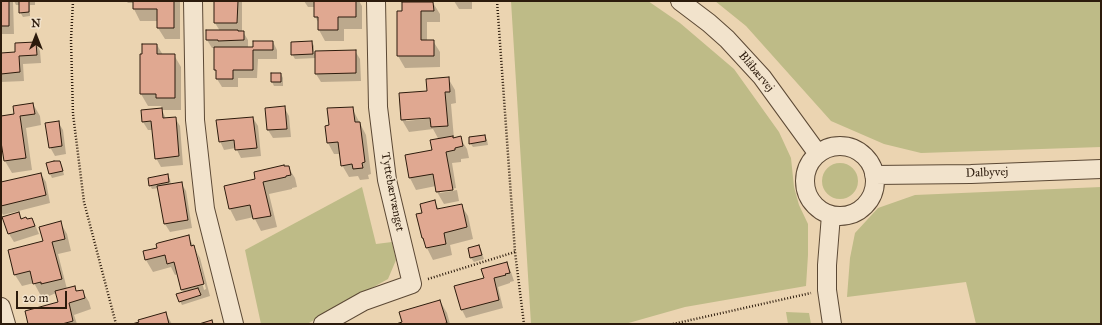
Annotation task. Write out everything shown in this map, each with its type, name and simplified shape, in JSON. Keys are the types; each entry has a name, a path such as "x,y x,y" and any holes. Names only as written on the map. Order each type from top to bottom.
{"street":[{"path":"193,1 195,120 205,209 234,324"},
{"name":"Tyttebærvænget","path":"376,1 378,107 386,173 412,284"},
{"name":"Blåbærvej","path":"680,1 727,39 762,77 818,154"},
{"path":"841,146 852,149 862,155 870,164 874,175 874,187 870,198 864,207 854,213 843,216 831,215 821,211 807,194 805,183 808,167 818,154 829,148 841,146"},
{"name":"Dalbyvej","path":"874,175 1101,170"},
{"path":"831,215 827,265 832,324"},
{"path":"323,324 364,301 412,284"},
{"path":"1,307 6,324"}],"path":[{"path":"73,1 71,40 73,114 84,202 116,324"},
{"path":"497,1 515,252 524,324"},
{"path":"412,284 515,252"},
{"path":"673,324 794,296 828,290"}],"shaded area":[{"path":"511,1 648,1 680,23 734,69 779,132 791,158 794,187 799,205 808,224 806,286 685,307 625,324 531,324"},
{"path":"715,1 1101,1 1101,147 921,153 884,144 831,121 746,26"},
{"path":"844,163 853,168 857,174 857,188 853,194 844,199 836,199 827,194 823,188 822,177 827,168 833,164"},
{"path":"362,187 376,244 392,242 396,260 388,279 307,324 261,324 245,250"},
{"path":"1101,187 1101,324 976,324 966,282 847,297 850,258 855,233 878,208 915,195"},
{"path":"786,312 809,313 811,324 788,324"}],"building":[{"path":"1,1 9,1 9,26 1,26"},
{"path":"19,1 29,1 29,12 19,13"},
{"path":"133,1 174,1 174,28 157,28 157,9 133,9"},
{"path":"214,1 238,1 237,23 214,23"},
{"path":"314,1 356,1 356,17 338,17 338,30 318,30 318,17 314,17"},
{"path":"402,2 433,2 434,11 421,11 421,40 434,40 434,56 397,56 397,11 402,11"},
{"path":"206,30 244,31 244,40 206,40"},
{"path":"253,41 273,41 273,50 253,50 253,70 233,70 233,79 216,79 216,70 214,70 214,47 253,47"},
{"path":"312,41 313,54 291,55 291,42"},
{"path":"36,42 37,55 19,56 20,72 1,74 1,53 15,52 15,43"},
{"path":"142,44 157,44 157,54 175,54 175,98 156,98 156,94 140,94 140,54 142,54"},
{"path":"356,50 356,73 315,74 315,51"},
{"path":"271,73 281,73 281,82 271,82"},
{"path":"449,77 450,92 445,92 448,126 431,127 430,118 401,120 399,93 427,91 426,79"},
{"path":"33,103 35,114 20,116 26,158 4,161 1,142 1,116 14,114 13,106"},
{"path":"285,106 287,129 267,130 265,108"},
{"path":"353,107 355,122 360,122 365,162 362,163 363,168 353,169 352,164 341,166 338,142 327,143 325,126 329,125 327,108"},
{"path":"162,108 163,118 176,117 179,156 155,159 151,121 142,122 141,110"},
{"path":"253,117 257,148 235,150 234,140 219,142 216,120"},
{"path":"59,121 62,146 49,148 45,123"},
{"path":"485,135 486,141 469,144 469,137"},
{"path":"453,136 453,138 461,136 463,146 446,152 453,190 436,192 433,174 409,178 405,155 432,150 430,140"},
{"path":"60,161 63,171 49,174 46,163"},
{"path":"284,165 289,166 291,175 263,182 271,216 253,219 250,205 229,209 224,186 255,179 254,172"},
{"path":"41,173 46,195 1,206 1,182"},
{"path":"168,174 169,182 149,186 148,178"},
{"path":"182,182 188,220 164,224 157,186"},
{"path":"435,200 437,209 462,204 467,227 444,233 446,244 426,248 416,214 422,213 420,204"},
{"path":"19,212 21,219 26,217 27,219 32,218 35,226 8,234 2,217"},
{"path":"61,221 65,239 52,242 62,279 41,284 41,282 33,284 30,271 14,275 8,250 43,241 39,227"},
{"path":"189,235 191,246 194,245 204,284 181,290 174,262 167,264 165,255 145,260 143,251 157,248 156,244 158,243"},
{"path":"479,245 482,255 470,258 468,248"},
{"path":"507,262 510,273 494,278 499,300 461,310 454,286 484,278 481,269"},
{"path":"75,286 76,291 83,290 85,298 69,303 73,321 62,324 28,324 25,311 58,302 55,291"},
{"path":"198,288 201,295 179,302 176,294"},
{"path":"440,300 447,323 396,324 402,322 399,312"},
{"path":"166,312 169,324 132,324 139,322 138,320"},
{"path":"212,320 213,324 199,324"}]}
